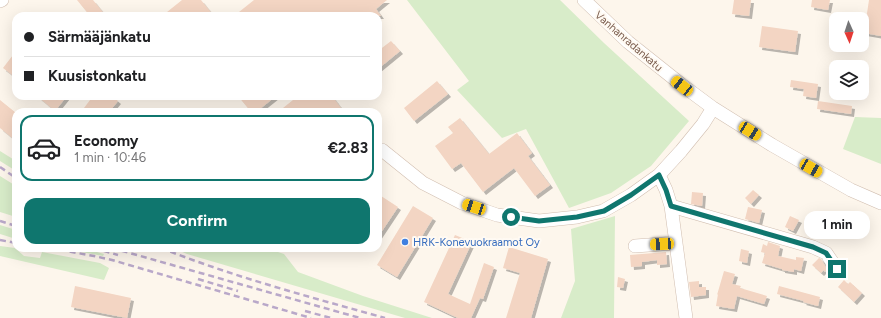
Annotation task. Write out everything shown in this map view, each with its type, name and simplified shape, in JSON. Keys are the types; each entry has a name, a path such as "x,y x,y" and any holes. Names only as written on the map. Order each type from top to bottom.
{"street":[{"name":"Vanhanradankatu","path":"584,0 628,42 682,86 713,108 772,146 844,186 881,203"},
{"path":"382,150 423,183 462,203 497,215 539,221 577,217 604,211 631,195 659,175 681,151 713,108"},
{"path":"659,175 671,206 686,318"},
{"path":"671,206 813,247 826,253 837,269"},
{"path":"635,246 676,244"}],"green space":[{"path":"407,0 560,0 604,43 689,121 651,166 611,193 569,208 526,129 502,138 457,90 469,81"},
{"path":"855,117 881,118 881,164 843,149"},
{"path":"0,151 12,158 12,168 0,161"},
{"path":"0,176 12,184 12,216 0,212"},
{"path":"615,216 614,318 561,318 575,281 571,229"},
{"path":"0,225 12,229 12,238 0,234"},
{"path":"0,246 12,248 12,252 20,252 24,256 40,258 42,252 100,263 109,268 104,280 0,256"},
{"path":"82,252 97,252 104,254 103,256"},
{"path":"182,252 278,252 284,254 298,272 363,296 432,318 405,318"}],"building":[{"path":"77,0 93,0 103,12 87,12"},
{"path":"182,0 201,0 211,12 167,12"},
{"path":"254,0 387,0 376,9 378,12 239,12"},
{"path":"734,0 751,0 749,16 732,14"},
{"path":"812,0 830,0 828,10 811,7"},
{"path":"869,0 881,0 881,36 869,34 869,12 867,12"},
{"path":"762,26 798,31 795,52 759,47"},
{"path":"391,41 400,51 382,66 382,48"},
{"path":"12,56 12,75 3,68"},
{"path":"791,80 818,84 816,98 803,96 804,89 790,87"},
{"path":"437,81 448,94 414,121 404,108"},
{"path":"0,100 12,110 12,138 0,128"},
{"path":"42,100 64,100 57,108 51,108"},
{"path":"90,100 118,101 112,108 84,108"},
{"path":"241,100 271,100 261,108 248,108"},
{"path":"293,100 335,100 341,108 283,108"},
{"path":"818,101 852,106 851,114 817,109"},
{"path":"460,118 489,154 517,133 532,153 528,156 550,185 535,196 514,168 483,192 461,163 452,169 435,146 453,133 448,127"},
{"path":"753,190 759,195 751,204 745,198"},
{"path":"692,192 703,193 702,206 691,204"},
{"path":"382,197 398,207 382,231"},
{"name":"HRK-Konevuokraamot Oy","path":"413,206 433,218 397,277 377,265"},
{"path":"748,207 762,210 759,223 745,219"},
{"path":"790,216 799,220 793,231 785,227"},
{"path":"455,235 472,242 448,294 470,304 484,263 494,267 483,299 480,298 471,318 458,318 424,302"},
{"path":"768,242 780,246 778,256 796,260 796,257 804,258 801,271 794,269 794,272 782,270 762,263 765,253 761,252 763,244 767,246"},
{"path":"509,247 548,259 531,318 506,318 520,273 503,268"},
{"path":"741,249 749,251 747,263 739,261"},
{"path":"666,252 667,264 657,265 657,260 642,262 642,266 631,267 630,255"},
{"path":"819,258 827,269 825,272 824,270 821,273 812,265"},
{"path":"724,271 735,274 732,284 767,296 764,304 737,296 734,309 716,306 718,294 717,295"},
{"path":"618,277 625,279 623,288 617,287"},
{"path":"844,280 848,284 850,282 862,293 854,302 838,287"},
{"path":"699,281 699,287 706,287 706,295 691,297 689,282"},
{"path":"75,286 131,298 127,318 71,307"},
{"path":"779,286 820,297 818,306 777,294"}],"railway":[{"path":"0,167 12,175"},
{"path":"0,221 12,225"},
{"path":"0,240 12,242"},
{"path":"72,252 112,260 311,318"},
{"path":"108,252 118,255"},
{"path":"126,252 360,318"},
{"path":"172,252 244,277 385,318"},
{"path":"198,279 238,291"},
{"path":"305,311 331,318"}],"place":[{"name":"HRK-Konevuokraamot Oy","path":"405,242"}],"route":[{"path":"511,217 539,221 577,217 604,211 631,195 659,175 671,206 813,247 826,253 837,269"}]}
